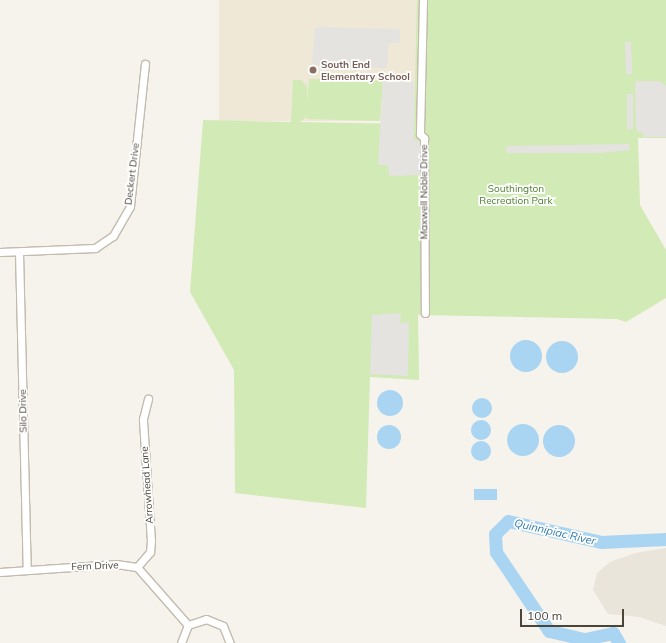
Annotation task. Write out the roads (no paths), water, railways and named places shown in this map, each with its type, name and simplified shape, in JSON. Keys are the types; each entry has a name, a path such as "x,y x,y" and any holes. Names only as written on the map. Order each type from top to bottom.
{"street":[{"name":"Maxwell Noble Drive","path":"423,3 420,134 424,138 425,313"},
{"name":"Deckert Drive","path":"0,252 95,248 113,236 130,206 145,64"},
{"name":"Silo Drive","path":"19,252 27,570"},
{"name":"Arrowhead Lane","path":"137,567 150,552 151,541 143,419 148,399"},
{"name":"Fern Drive","path":"0,572 116,564 137,567"},
{"path":"137,567 188,625"},
{"path":"181,643 188,625 197,620 216,621 223,626 230,643"}],"water":[{"path":"526,340 537,345 542,356 537,367 526,372 515,367 510,356 515,345"},
{"path":"562,341 573,346 578,357 573,368 562,373 551,368 546,357 551,346"},
{"path":"390,390 399,394 403,403 399,412 390,416 381,412 377,403 381,394"},
{"path":"482,398 489,401 492,408 489,415 482,418 475,415 472,408 475,401"},
{"path":"481,420 488,423 491,430 488,437 481,440 474,437 471,430 474,423"},
{"path":"523,424 534,429 539,440 534,451 523,456 512,451 507,440 512,429"},
{"path":"389,425 394,426 400,432 400,442 394,448 389,449 384,448 378,442 377,437 378,432 384,426"},
{"path":"559,425 570,430 575,441 570,452 559,457 548,452 543,441 548,430"},
{"path":"481,441 488,444 491,451 488,458 481,461 474,458 471,451 474,444"},
{"path":"474,489 497,489 497,500 474,500"}],"waterway":[{"name":"Quinnipiac River","path":"619,643 613,633 584,639 549,631 496,552 495,534 508,521 601,542 666,539"}],"place":[{"name":"South End Elementary School","path":"313,70"}],"park label":[{"name":"Southington Recreation Park","path":"516,194"}]}
